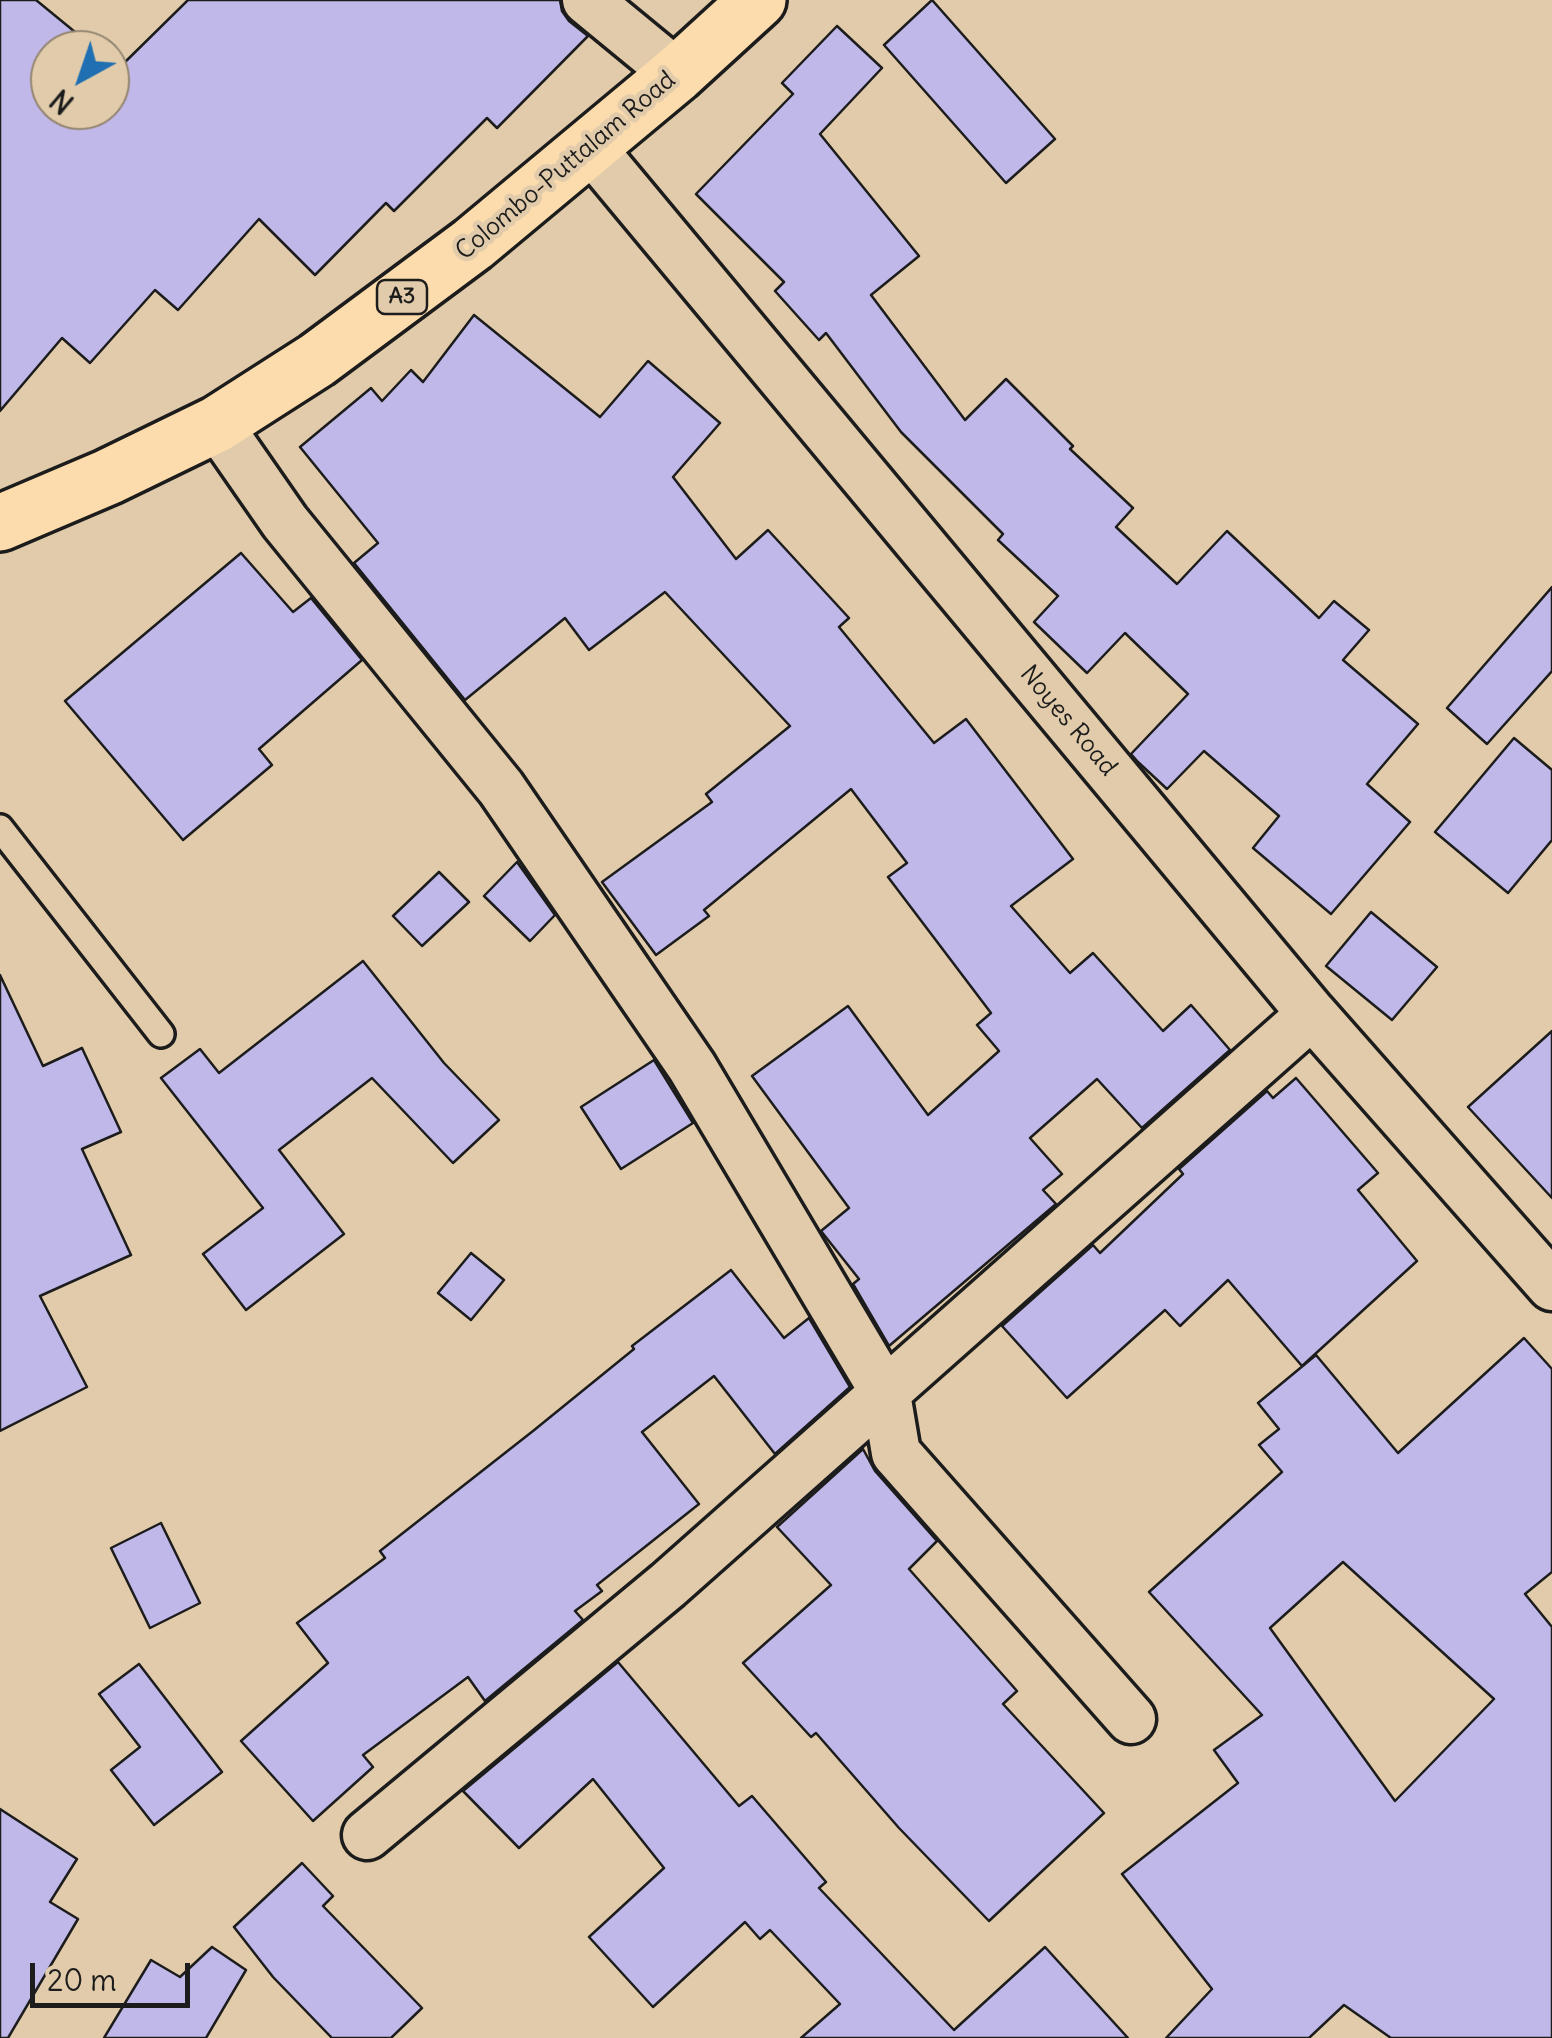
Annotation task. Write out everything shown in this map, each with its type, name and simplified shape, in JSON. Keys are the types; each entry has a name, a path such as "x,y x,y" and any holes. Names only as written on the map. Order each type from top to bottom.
{"highway":[{"name":"Colombo-Puttalam Road","path":"0,523 217,424 348,337 474,244 591,148 758,0"}],"street":[{"path":"587,0 677,74"},
{"name":"Noyes Road","path":"591,148 1312,1014 1552,1286"},
{"path":"217,424 285,522 501,788 692,1067 886,1394 896,1453 1132,1719"},
{"path":"367,1834 668,1585 1312,1014"}],"lane":[{"path":"0,828 162,1034"}],"building":[{"path":"0,0 36,0 73,30 30,30 30,130 130,130 130,57 188,0 560,0 569,21 588,36 497,128 487,118 394,211 386,203 315,275 259,219 178,310 155,290 90,363 62,338 0,411"},
{"path":"932,0 1055,139 1006,183 884,45"},
{"path":"837,26 882,68 820,134 919,256 871,295 965,420 1006,379 1073,446 1070,449 1133,508 1116,527 1177,584 1227,531 1319,618 1334,601 1369,630 1343,660 1418,724 1367,784 1410,822 1331,914 1253,848 1279,816 1204,751 1167,789 1138,762 1131,754 1188,694 1125,633 1087,673 1034,622 1058,596 998,540 1003,534 901,432 826,333 819,340 775,291 784,282 696,194 793,94 782,83"},
{"path":"474,315 600,417 648,361 720,423 673,477 736,559 768,530 849,618 839,627 934,743 966,719 1073,859 1011,906 1070,973 1093,953 1163,1031 1191,1005 1230,1050 1142,1128 1097,1079 1030,1138 1062,1174 1043,1190 1056,1204 889,1346 853,1284 859,1279 821,1231 849,1208 752,1076 848,1006 928,1115 999,1051 977,1025 991,1013 888,877 907,863 851,789 704,910 709,916 656,955 602,882 712,802 706,794 790,726 665,592 589,650 565,618 465,700 354,563 378,543 300,447 371,388 382,401 411,370 423,382"},
{"path":"241,553 293,612 311,598 362,660 259,749 272,765 183,840 65,701"},
{"path":"1552,587 1552,671 1487,744 1447,708"},
{"path":"1514,738 1552,770 1552,840 1508,893 1435,832"},
{"path":"517,862 555,915 530,941 484,896"},
{"path":"439,872 469,902 422,946 393,916"},
{"path":"1371,912 1437,967 1392,1020 1326,966"},
{"path":"363,961 444,1063 499,1120 453,1163 372,1078 279,1150 344,1234 246,1310 203,1254 263,1208 161,1078 200,1049 219,1073"},
{"path":"0,975 43,1066 82,1048 121,1132 82,1149 131,1255 40,1296 87,1387 0,1431"},
{"path":"1552,1031 1552,1198 1468,1107"},
{"path":"654,1060 693,1123 621,1169 581,1107"},
{"path":"1296,1078 1378,1173 1358,1190 1417,1261 1302,1366 1228,1280 1180,1326 1165,1310 1067,1398 1002,1326 1093,1245 1100,1253 1183,1174 1179,1169 1267,1091 1273,1098"},
{"path":"471,1253 504,1280 471,1320 438,1293"},
{"path":"731,1270 784,1338 809,1318 850,1387 775,1454 714,1376 642,1432 699,1504 597,1585 602,1591 575,1611 583,1620 485,1701 468,1677 363,1755 373,1767 313,1821 241,1741 328,1663 297,1623 385,1558 380,1551"},
{"path":"1524,1338 1552,1369 1552,1572 1525,1594 1552,1627 1552,2038 1391,2038 1344,2005 1309,2038 1166,2038 1212,1989 1122,1874 1238,1783 1214,1750 1262,1715 1149,1592 1282,1472 1259,1445 1279,1429 1258,1403 1316,1355 1398,1453","holes":["1343,1562 1494,1699 1395,1801 1270,1628"]},
{"path":"863,1449 875,1471 937,1541 909,1569 1017,1691 1003,1704 1104,1813 989,1921 899,1828 816,1733 811,1737 743,1663 831,1585 777,1527"},
{"path":"161,1523 200,1603 150,1628 111,1548"},
{"path":"618,1662 739,1806 752,1796 826,1882 819,1888 954,2030 1045,1947 1128,2038 801,2038 840,2004 770,1930 760,1939 745,1922 653,2007 589,1937 664,1868 593,1779 519,1848 463,1791"},
{"path":"139,1664 222,1772 154,1825 111,1770 140,1747 99,1694"},
{"path":"0,1809 77,1859 50,1902 78,1919 8,2038 0,2038"},
{"path":"302,1863 333,1896 323,1906 422,2008 391,2038 332,2038 273,1977 234,1927"},
{"path":"212,1947 246,1970 206,2038 104,2038 151,1960 180,1977"}]}
